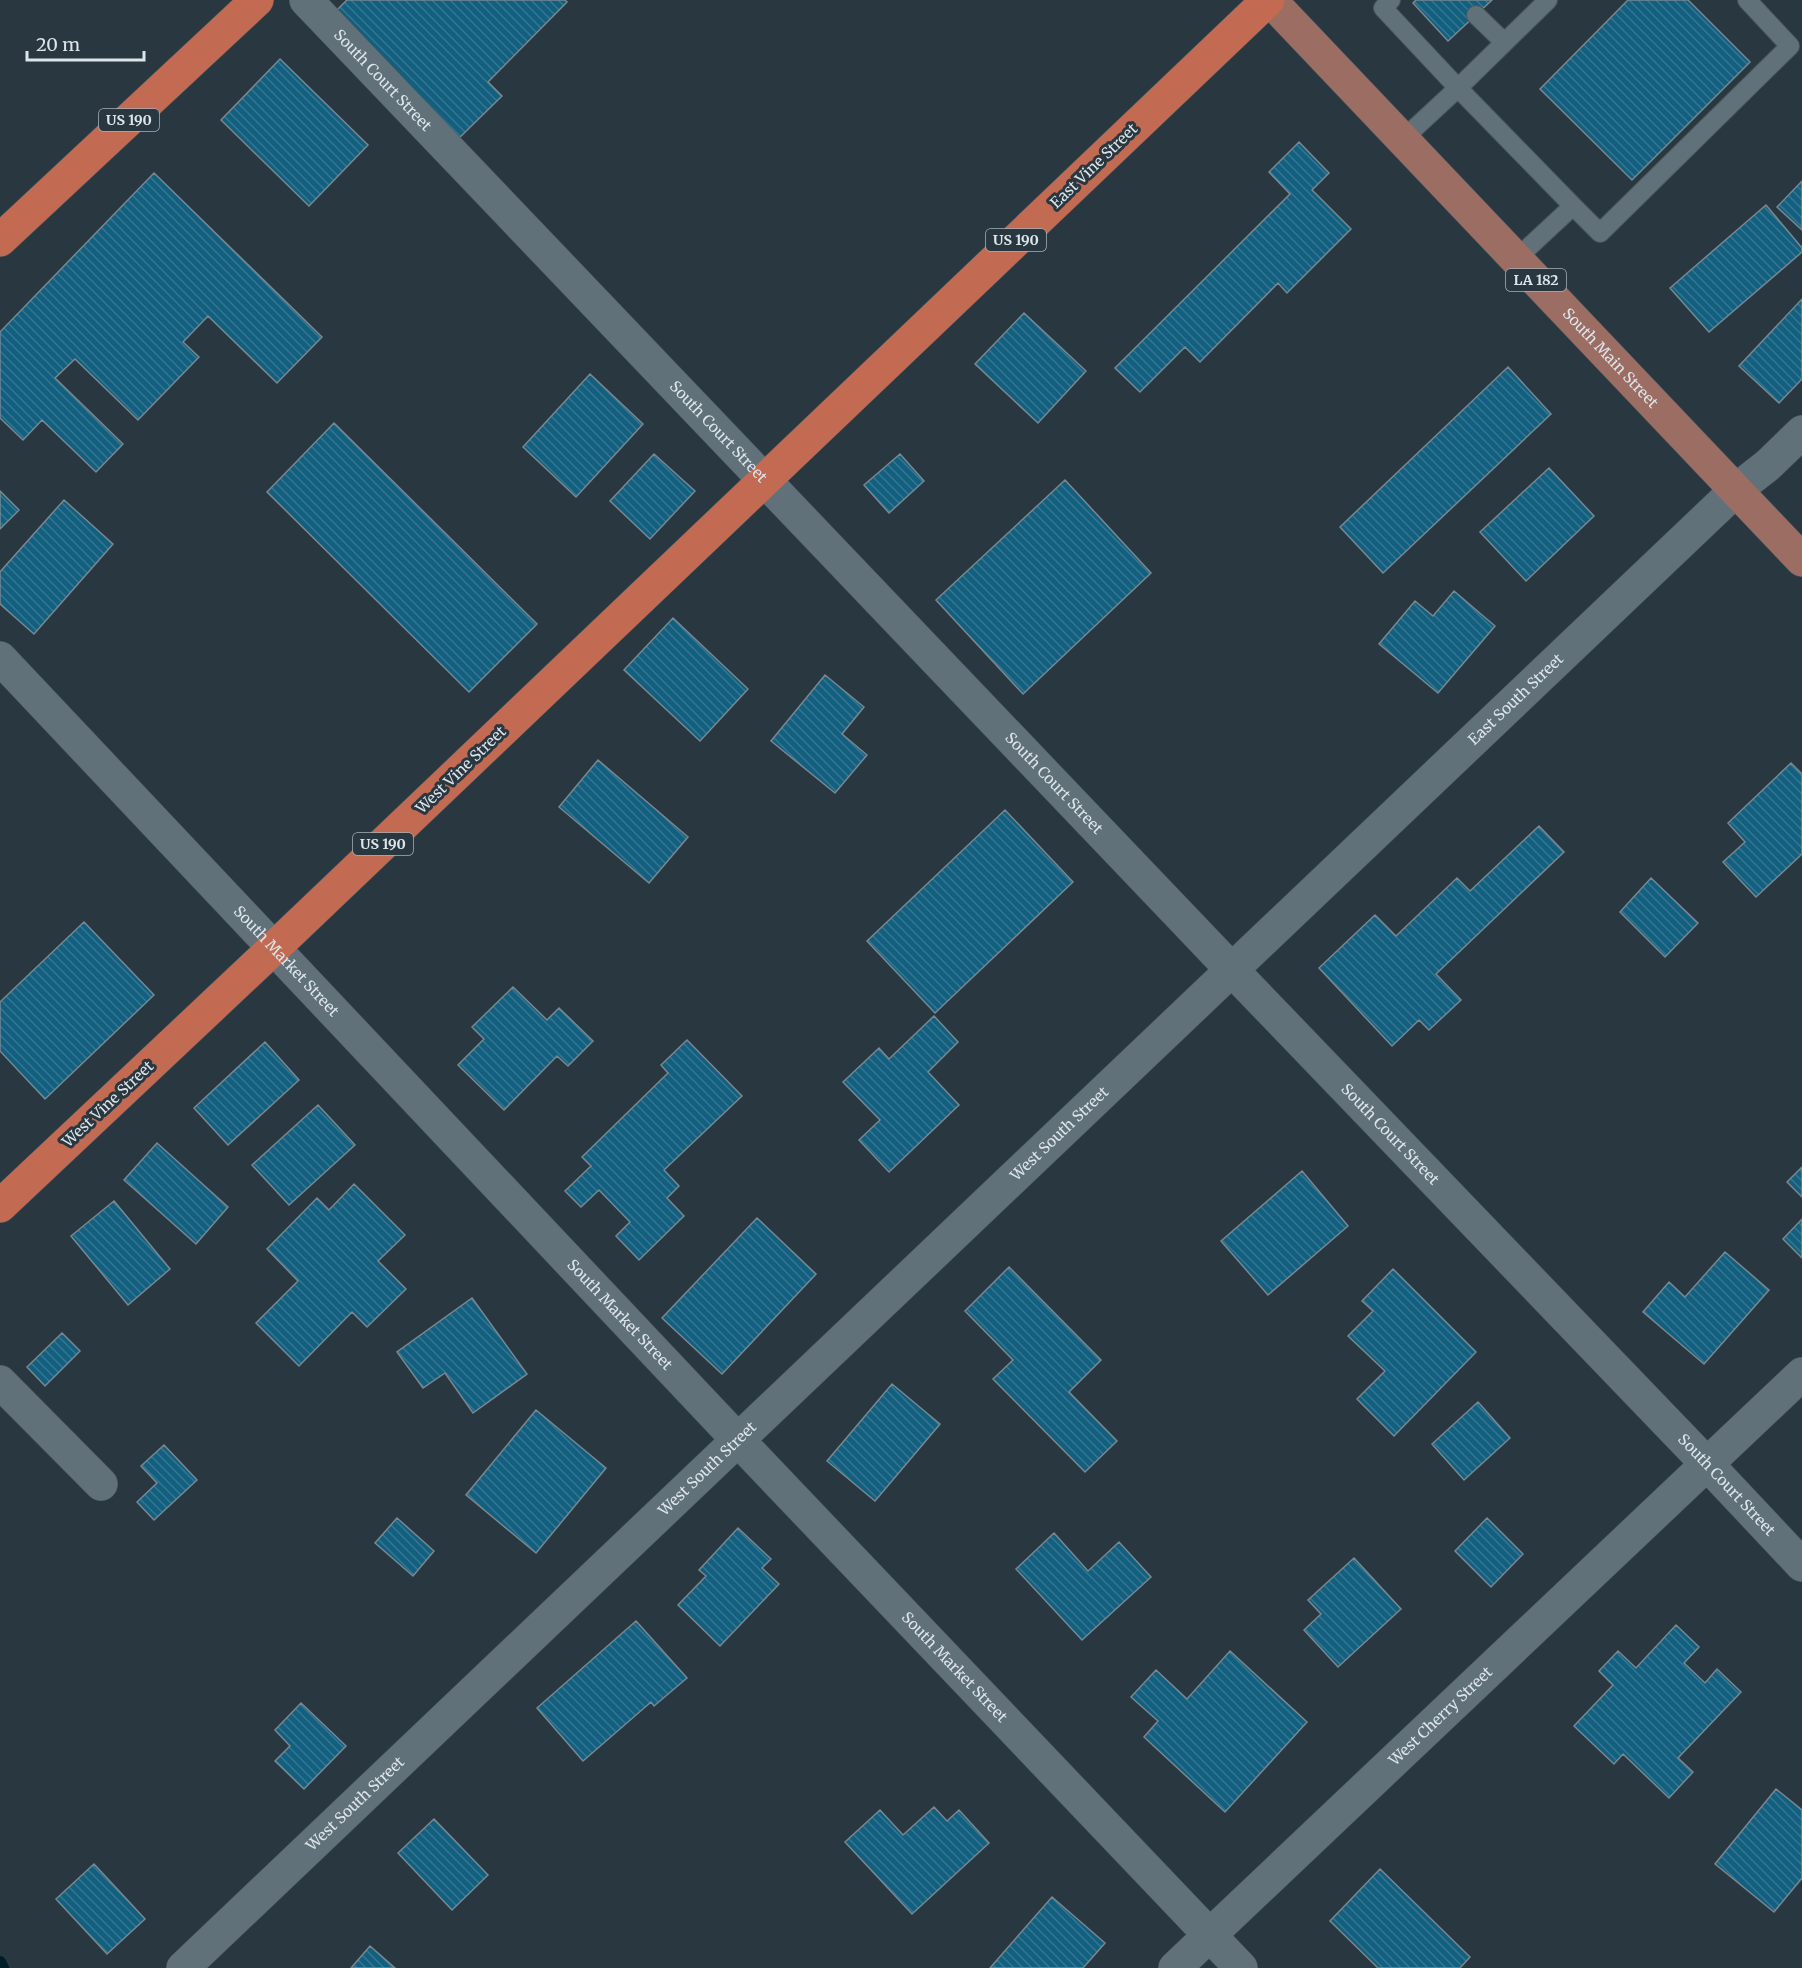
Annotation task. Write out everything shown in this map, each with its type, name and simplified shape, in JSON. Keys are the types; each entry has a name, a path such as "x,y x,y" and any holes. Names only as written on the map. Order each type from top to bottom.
{"highway":[{"name":"US 190","path":"0,240 257,0"},
{"name":"East Vine Street","path":"764,481 1269,0"},
{"name":"West Vine Street","path":"0,1206 764,481"}],"main road":[{"name":"South Main Street","path":"1269,0 1802,560"}],"street":[{"name":"South Court Street","path":"306,0 1802,1565"},
{"name":"East South Street","path":"1233,971 1736,490 1768,465 1802,432"},
{"name":"South Market Street","path":"0,658 737,1439 1241,1968"},
{"name":"West South Street","path":"183,1968 737,1439 1233,971"},
{"name":"West Cherry Street","path":"1175,1968 1802,1374"},
{"path":"0,1382 100,1484"}],"lane":[{"path":"1391,0 1383,8 1600,233 1790,45 1747,0"},
{"path":"1402,139 1458,88 1542,2"},
{"path":"1476,15 1504,42"},
{"path":"1516,259 1573,206"}],"building":[{"path":"347,0 565,0 567,2 488,82 502,96 455,142 329,18"},
{"path":"1416,0 1492,0 1448,41 1413,3"},
{"path":"1628,0 1688,0 1750,62 1632,180 1540,89"},
{"path":"280,59 368,145 309,206 221,120"},
{"path":"1299,142 1329,173 1312,190 1351,229 1287,293 1278,283 1200,362 1185,347 1140,392 1115,368 1290,194 1269,172"},
{"path":"154,173 322,337 277,383 208,316 183,342 199,357 138,420 75,359 55,378 123,444 96,472 42,420 23,440 0,418 0,332"},
{"path":"1802,181 1802,230 1777,207"},
{"path":"1766,205 1802,248 1802,252 1709,332 1670,288"},
{"path":"1802,299 1802,379 1779,403 1739,366"},
{"path":"1024,313 1086,371 1038,423 975,364"},
{"path":"1508,367 1551,414 1383,573 1340,527"},
{"path":"590,374 643,424 576,497 523,447"},
{"path":"334,423 537,624 469,692 267,492"},
{"path":"654,454 695,491 650,539 610,501"},
{"path":"900,454 924,481 889,513 864,485"},
{"path":"1549,468 1594,516 1526,581 1480,532"},
{"path":"1065,480 1151,573 1023,694 936,600"},
{"path":"0,491 19,510 0,529"},
{"path":"64,500 113,544 34,634 0,604 0,572"},
{"path":"1454,591 1495,626 1438,693 1379,644 1415,601 1433,616"},
{"path":"673,618 748,689 700,741 624,670"},
{"path":"825,675 864,707 842,734 867,755 835,793 771,741"},
{"path":"598,760 688,837 649,883 559,807"},
{"path":"1791,763 1802,774 1802,854 1756,897 1723,862 1745,842 1728,823"},
{"path":"1005,810 1073,882 935,1013 867,941"},
{"path":"1539,826 1564,852 1436,974 1461,1000 1429,1030 1419,1020 1392,1046 1319,968 1375,915 1396,936 1457,878 1470,891"},
{"path":"1651,878 1698,923 1665,957 1620,912"},
{"path":"84,922 154,995 45,1099 0,1051 0,1002"},
{"path":"513,987 547,1020 559,1008 593,1041 568,1066 557,1056 504,1110 458,1065 484,1039 472,1027"},
{"path":"934,1016 958,1042 928,1072 959,1105 889,1172 859,1140 880,1120 843,1082 879,1048 889,1059"},
{"path":"687,1040 742,1096 664,1170 679,1186 667,1198 684,1216 639,1260 616,1236 630,1222 599,1190 581,1207 565,1191 591,1166 582,1157 668,1073 661,1065"},
{"path":"265,1042 299,1080 228,1145 194,1108"},
{"path":"318,1105 355,1145 289,1205 252,1165"},
{"path":"157,1143 228,1207 196,1244 124,1180"},
{"path":"1802,1167 1802,1197 1787,1182"},
{"path":"1302,1171 1348,1226 1268,1295 1221,1241"},
{"path":"354,1184 405,1235 378,1261 406,1289 367,1327 352,1312 299,1366 256,1323 298,1281 267,1249 317,1198 329,1210"},
{"path":"114,1201 170,1269 128,1305 71,1236"},
{"path":"757,1218 816,1274 722,1374 662,1318"},
{"path":"1802,1219 1802,1258 1783,1239"},
{"path":"1725,1252 1769,1290 1704,1364 1643,1312 1669,1282 1685,1297"},
{"path":"1009,1267 1101,1360 1069,1392 1117,1441 1085,1472 993,1379 1013,1360 965,1311"},
{"path":"1393,1269 1476,1352 1394,1436 1357,1399 1385,1371 1348,1336 1373,1311 1362,1301"},
{"path":"472,1298 527,1374 473,1413 445,1373 423,1388 397,1352"},
{"path":"62,1333 80,1351 45,1386 27,1367"},
{"path":"892,1384 940,1424 875,1501 827,1461"},
{"path":"1478,1402 1510,1438 1464,1480 1432,1444"},
{"path":"536,1410 606,1468 536,1553 466,1495"},
{"path":"164,1445 197,1480 154,1520 137,1502 157,1483 141,1466"},
{"path":"397,1518 434,1551 413,1576 375,1543"},
{"path":"1487,1518 1523,1554 1491,1587 1455,1551"},
{"path":"738,1528 771,1559 762,1568 779,1584 720,1646 678,1605 706,1576 699,1570"},
{"path":"1054,1533 1088,1571 1119,1542 1151,1577 1082,1640 1016,1569"},
{"path":"1354,1558 1401,1609 1338,1667 1304,1630 1321,1614 1308,1600"},
{"path":"636,1621 687,1678 654,1706 651,1702 583,1761 537,1708"},
{"path":"1676,1625 1699,1647 1684,1663 1705,1683 1717,1669 1741,1692 1678,1758 1693,1772 1669,1798 1623,1754 1614,1764 1574,1726 1613,1685 1599,1671 1618,1651 1636,1668"},
{"path":"1230,1651 1307,1722 1225,1812 1144,1737 1158,1721 1131,1697 1156,1670 1187,1699"},
{"path":"301,1703 346,1746 304,1789 275,1761 290,1746 275,1730"},
{"path":"1776,1789 1802,1810 1802,1878 1774,1912 1715,1864"},
{"path":"934,1807 947,1821 959,1810 989,1843 912,1914 845,1842 880,1810 903,1835"},
{"path":"434,1819 488,1875 452,1910 398,1853"},
{"path":"94,1864 145,1919 107,1954 56,1899"},
{"path":"1380,1869 1470,1957 1460,1968 1378,1968 1330,1921"},
{"path":"1052,1897 1105,1943 1083,1968 990,1968"},
{"path":"370,1946 395,1968 351,1968"}],"waterway":[{"path":"0,1962 3,1968"}]}
